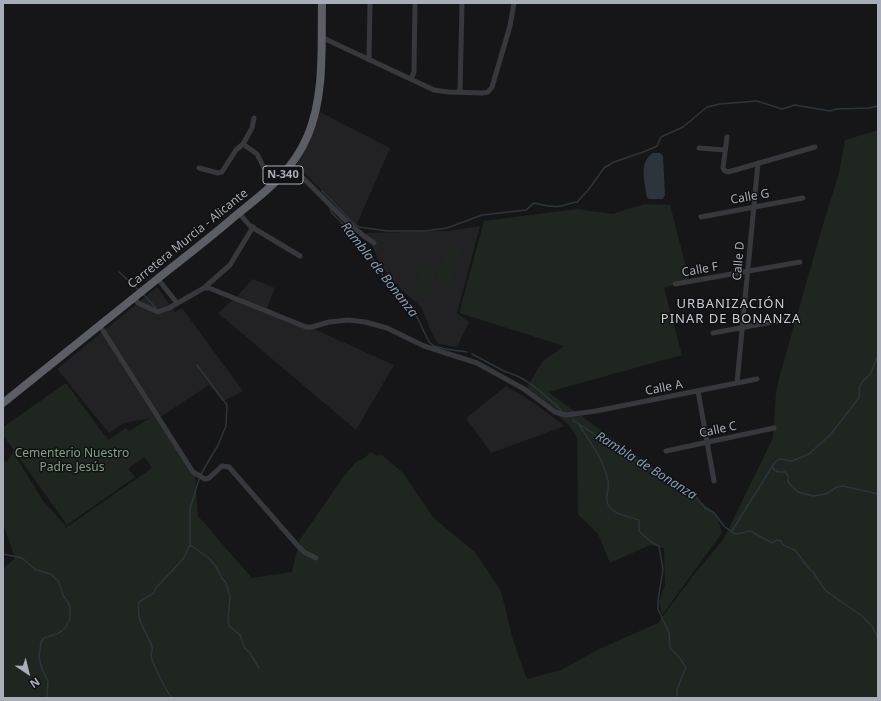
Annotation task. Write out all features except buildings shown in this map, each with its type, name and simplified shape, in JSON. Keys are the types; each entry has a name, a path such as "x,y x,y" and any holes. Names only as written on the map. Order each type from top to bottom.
{"highway":[{"name":"Carretera Murcia - Alicante","path":"3,403 273,186 290,166 303,145 314,115 319,92 322,3"}],"street":[{"path":"369,60 370,3"},
{"path":"411,79 414,72 415,3"},
{"path":"460,92 462,3"},
{"path":"321,37 434,90 483,93 488,92 492,87 510,26 514,3"},
{"path":"199,168 220,173 236,150 243,144 252,128 254,118"},
{"path":"727,137 723,168 725,172 815,146"},
{"path":"243,144 257,154 273,186"},
{"path":"699,148 725,150"},
{"name":"Calle D","path":"737,384 758,163"},
{"path":"290,166 358,232 374,243"},
{"name":"Calle G","path":"701,217 803,198"},
{"path":"240,213 253,227 300,256"},
{"path":"138,295 138,303 158,312 163,311 204,288 230,265 253,227"},
{"name":"Calle F","path":"675,284 800,262"},
{"path":"158,279 177,303"},
{"name":"Calle A","path":"204,288 214,289 306,327 312,327 329,322 349,320 365,322 387,328 424,346 477,363 524,389 555,412 566,415 737,384 757,379"},
{"path":"713,333 783,320"},
{"path":"100,326 193,472 205,479 209,478 222,466 229,467 298,546 304,552 316,558"},
{"path":"698,391 714,481"},
{"name":"Calle C","path":"666,451 774,428"}],"shaded area":[{"path":"320,112 390,148 356,226 297,165"},
{"path":"653,153 660,153 663,156 665,195 663,199 649,199 647,197 644,167 648,157"},
{"path":"480,226 457,313 469,322 457,347 439,344 434,338 421,307 402,290 382,267 366,233 449,231"},
{"path":"253,279 275,288 267,308 394,365 356,430 218,313"},
{"path":"157,287 175,312 182,308 243,391 222,401 209,385 162,416 124,423 109,433 57,369"},
{"path":"506,386 534,403 565,426 491,453 466,418"}],"green space":[{"name":"Cementerio Nuestro Padre Jesús","path":"878,130 878,698 3,698 3,569 15,558 3,524 3,461 7,462 13,452 44,502 66,526 64,529 152,468 144,457 130,467 129,470 135,477 67,525 3,435 3,427 66,383 108,440 126,428 129,431 157,414 195,475 198,516 252,578 292,572 299,541 343,477 357,461 363,459 371,452 377,456 382,455 403,473 433,517 475,552 501,591 513,640 527,679 561,670 597,650 658,623 695,573 723,540 773,438 776,393 779,378 839,173 845,140"},
{"path":"644,204 670,205 689,279 664,288 682,355 548,392 716,513 722,533 662,615 659,601 665,585 664,548 650,545 610,563 598,534 578,514 577,438 570,426 526,389 542,362 564,346 459,313 484,221 577,209 612,214"},
{"path":"449,244 461,249 455,266 442,262"},
{"path":"442,264 454,269 448,286 436,282"},
{"path":"423,265 437,269 428,296 414,291"}],"waterway":[{"path":"322,191 351,221 359,227 387,231 425,231 447,228 482,215 526,210 534,203 554,207 577,202 589,189 604,168 614,162 657,146 661,137 683,127 707,107 720,104 757,101 782,109 795,105 830,111 837,109 869,108 878,106"},
{"name":"Rambla de Bonanza","path":"330,208 332,213 367,250 387,282 416,315 429,342 434,346 467,352"},
{"path":"119,272 140,291"},
{"path":"144,295 156,308"},
{"name":"Rambla de Bonanza","path":"472,354 525,380 561,410"},
{"path":"732,531 775,462 779,459 792,461 809,454 830,435 859,398 859,389 863,381 871,373 878,355"},
{"path":"197,365 227,405 226,426 218,445 201,474"},
{"name":"Rambla de Bonanza","path":"573,420 686,491 692,492 705,508 714,513 724,526 733,533 737,534 750,531 772,543 777,540 781,541 783,545 795,550 826,591 862,616 872,626 878,638"},
{"path":"579,425 596,452 606,473 608,481 608,505 619,514 639,520 639,531 651,542 659,546 663,569 658,609 669,633 670,648 686,667 677,690 677,698"},
{"path":"773,467 774,470 778,472 785,472 788,476 788,482 798,492 813,496 826,494 837,487 843,486 878,494"},
{"path":"172,698 152,659 152,647 140,621 138,609 139,602 154,593 155,589 183,559 190,545 190,509 199,479"},
{"path":"190,545 209,558 226,583 230,596 229,626 240,635 244,647 250,653 259,668"},
{"path":"3,554 22,558 36,570 51,574 59,582 63,595 70,606 70,619 66,627 59,633 44,638 41,642 39,657 42,669 48,681 47,698"}],"district":[{"name":"URBANIZACIÓN PINAR DE BONANZA","path":"731,312"}]}
